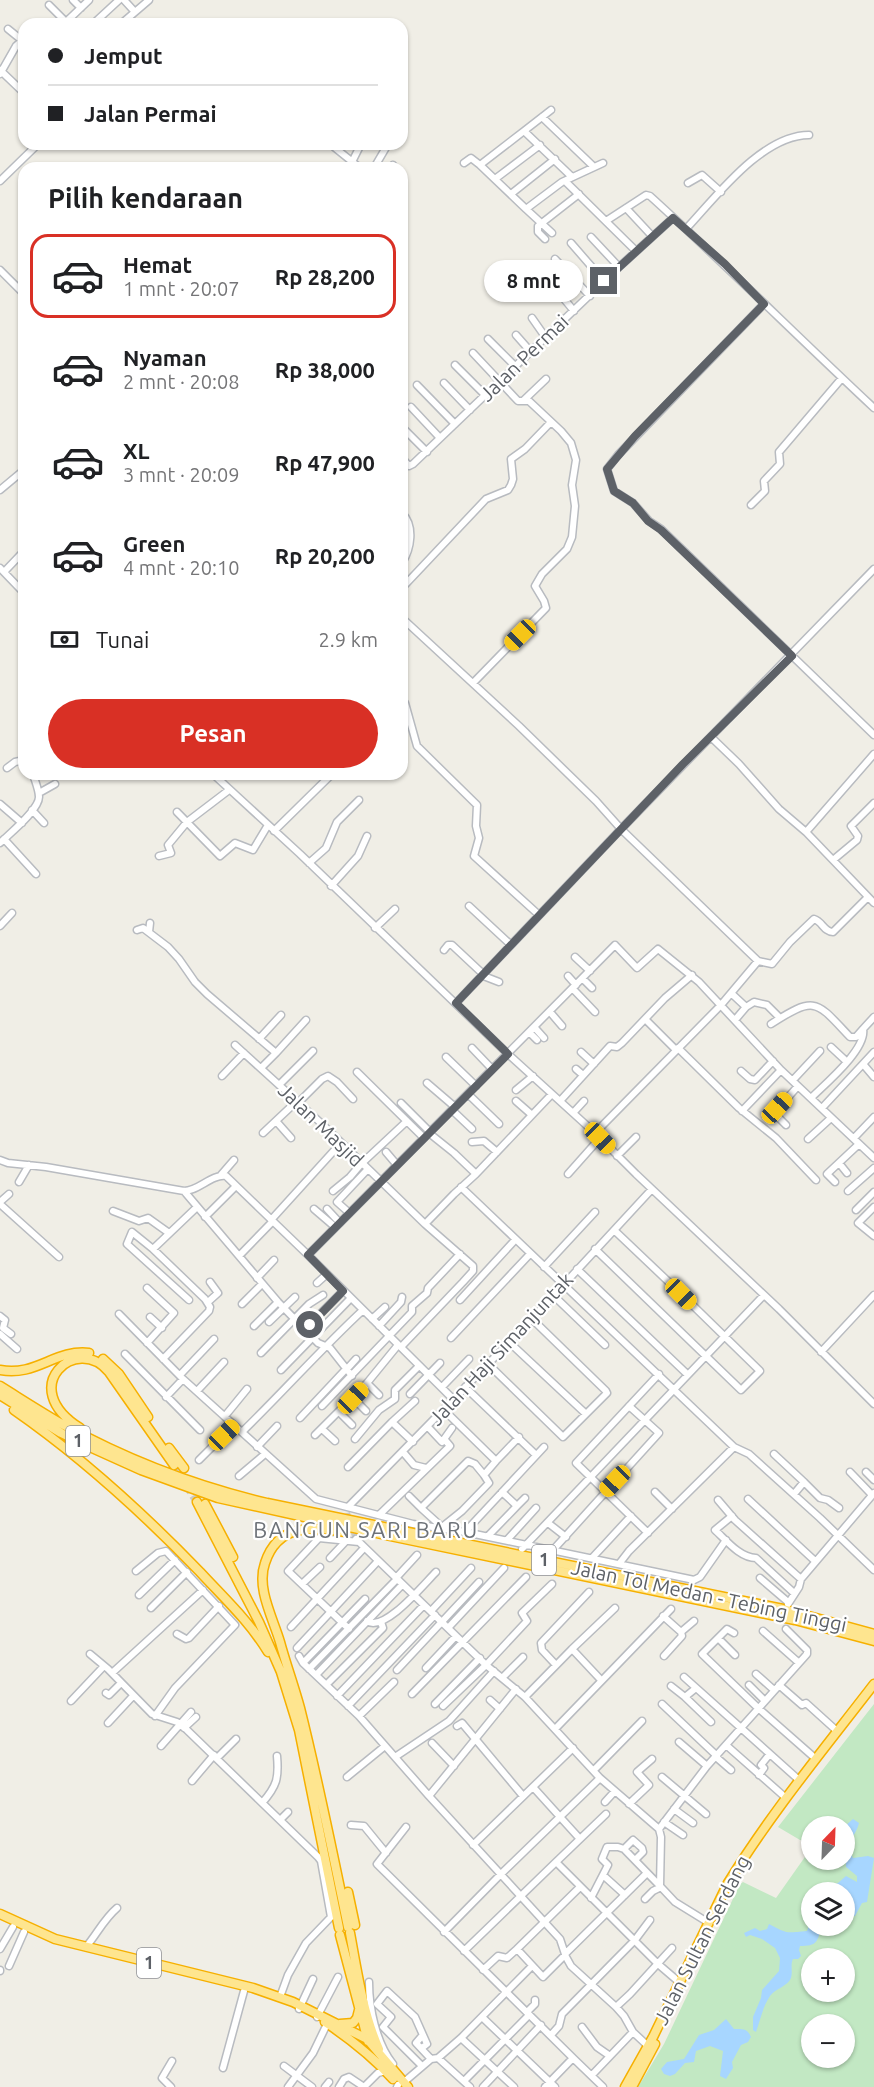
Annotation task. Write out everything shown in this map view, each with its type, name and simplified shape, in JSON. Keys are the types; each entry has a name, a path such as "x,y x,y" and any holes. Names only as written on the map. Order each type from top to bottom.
{"highway":[{"path":"0,1370 26,1371 73,1353 85,1352 97,1355 119,1374 184,1468"},
{"path":"136,1460 74,1424 58,1410 52,1398 51,1385 59,1370 67,1362 76,1358 88,1358 104,1366 174,1465"},
{"name":"Jalan Tol Medan - Tebing Tinggi","path":"0,1386 62,1424 136,1460 191,1482 267,1503 783,1609 874,1634"},
{"name":"Jalan Tol Medan - Tebing Tinggi","path":"0,1395 61,1433 120,1461 211,1496 256,1508 795,1620 874,1641"},
{"path":"0,1400 81,1459 144,1517 248,1623 268,1652 285,1685"},
{"path":"287,1668 201,1503 266,1636 285,1685 299,1730 348,1930 367,2039 384,2069"},
{"path":"383,2056 374,2036 359,1979 299,1706 263,1584 264,1566 272,1548 282,1538 304,1528 390,1536"},
{"name":"Jalan Sultan Serdang","path":"632,2087 679,1982 728,1883 799,1780 873,1688"},
{"name":"Jalan Sultan Serdang","path":"625,2087 650,2048 740,1869 873,1688"},
{"path":"331,1849 347,1890 348,1930"},
{"name":"1","path":"0,1914 37,1932 86,1947 253,1988 280,1997 367,2039 383,2056 402,2085"},
{"name":"1","path":"0,1919 24,1932 82,1951 244,1990 300,2007"},
{"path":"339,2024 353,2023 360,2007"},
{"name":"1","path":"329,2021 402,2085"}],"street":[{"path":"73,0 81,8"},
{"path":"72,18 89,0"},
{"path":"100,18 122,0 135,12"},
{"path":"128,18 149,0"},
{"path":"49,5 62,18"},
{"path":"8,29 18,36"},
{"path":"18,45 1,72 18,88"},
{"path":"480,165 551,110"},
{"path":"542,117 594,167"},
{"path":"524,130 572,177"},
{"path":"686,229 752,159 784,139 809,135"},
{"path":"495,179 540,145"},
{"path":"20,162 32,150"},
{"path":"337,150 351,162"},
{"path":"464,163 471,158 480,165 552,233"},
{"path":"511,194 555,159"},
{"path":"0,181 18,163"},
{"path":"526,209 572,177 603,163"},
{"path":"688,183 702,175 721,192"},
{"path":"566,181 636,251"},
{"path":"545,239 537,229 541,223 579,194"},
{"path":"603,217 626,208 648,195 725,264 874,408"},
{"path":"626,208 652,236"},
{"name":"Jalan Permai","path":"408,463 411,465 427,452 618,267 673,218"},
{"path":"591,237 618,267"},
{"path":"571,243 604,281"},
{"path":"555,259 590,296"},
{"path":"0,270 18,288"},
{"path":"545,276 574,311"},
{"path":"764,304 635,436 607,469 614,491 633,503 648,521 661,530 874,735"},
{"path":"532,318 546,338"},
{"path":"516,335 531,352"},
{"path":"488,339 516,367"},
{"path":"473,353 518,401 528,400 536,405 571,443 576,460 572,485 575,506 572,537 567,549 536,582 536,590 546,608 473,683"},
{"path":"455,365 486,396"},
{"path":"752,505 765,490 764,481 780,464 779,452 842,378"},
{"path":"523,401 546,379"},
{"path":"444,383 471,410"},
{"path":"417,385 455,424"},
{"path":"411,407 440,438"},
{"path":"408,582 486,499 509,488 513,479 511,459 525,449 551,422"},
{"path":"408,433 427,452"},
{"path":"0,490 18,475"},
{"path":"408,528 410,545 408,550"},
{"path":"18,556 2,570 18,587"},
{"path":"456,1003 585,870 621,829 792,656 874,569"},
{"path":"408,623 596,801 621,829 758,961 772,964 814,919 828,932 833,933 867,898"},
{"path":"408,714 417,746 477,805 476,826 479,838 474,856 539,915"},
{"path":"711,737 739,764 778,809 806,832 874,903"},
{"path":"806,832 874,754"},
{"path":"7,768 18,761"},
{"path":"35,780 39,801 22,823 2,841 36,874"},
{"path":"220,780 508,1054 595,1133 874,1404"},
{"path":"274,831 326,780"},
{"path":"39,793 55,784"},
{"path":"159,856 172,852 168,845 187,822 230,790"},
{"path":"309,864 326,848 337,822 358,800"},
{"path":"833,860 857,840 858,836 851,826 874,803"},
{"path":"0,804 22,823"},
{"path":"32,810 44,823"},
{"path":"177,812 220,856 235,843 253,850 268,825"},
{"path":"331,886 358,856 367,836"},
{"path":"469,906 511,945"},
{"path":"375,928 395,909"},
{"path":"0,926 12,913"},
{"path":"149,932 150,923"},
{"path":"137,930 141,928 149,932 179,959 195,982 276,1053"},
{"path":"444,950 448,945 452,945 482,975 498,982"},
{"path":"308,1255 590,971 600,965 615,945 638,968 658,949 692,975 781,1070 874,1158"},
{"path":"575,957 590,971"},
{"path":"595,1133 721,1005 758,961"},
{"path":"560,1101 610,1046 618,1046 665,998 692,975"},
{"path":"568,976 595,1012"},
{"path":"583,979 592,988"},
{"path":"731,993 746,1007"},
{"path":"735,1020 746,1007 754,1002 763,1003 780,1018"},
{"path":"771,1024 800,1008 813,1005 823,1009 850,1037 856,1037 874,1017"},
{"path":"550,1012 562,1026"},
{"path":"259,1039 281,1015"},
{"path":"645,1019 742,1111 822,1177 835,1182"},
{"path":"261,1068 306,1020"},
{"path":"811,1098 860,1043 864,1036 863,1029"},
{"path":"532,1030 541,1039"},
{"name":"Jalan Masjid","path":"235,1045 425,1224 460,1254"},
{"path":"831,1047 846,1061"},
{"path":"472,1048 492,1069"},
{"path":"279,1085 313,1051"},
{"path":"793,1080 820,1051"},
{"path":"581,1052 599,1072"},
{"path":"822,1108 874,1052"},
{"path":"222,1076 244,1053"},
{"path":"446,1058 476,1086"},
{"path":"741,1071 750,1079 755,1080 773,1061"},
{"path":"863,1064 874,1077"},
{"path":"576,1069 583,1075"},
{"path":"742,1111 781,1070"},
{"path":"357,1072 407,1121 454,1153 476,1174"},
{"path":"263,1133 322,1078 328,1076 338,1082 353,1099"},
{"path":"516,1090 532,1076"},
{"path":"428,1083 472,1129"},
{"path":"786,1125 775,1112 798,1086"},
{"path":"468,1094 499,1124"},
{"path":"425,1224 498,1152 552,1094"},
{"path":"455,1096 460,1102"},
{"path":"516,1101 532,1115"},
{"path":"573,1113 584,1101"},
{"path":"401,1103 428,1134"},
{"path":"822,1177 839,1163 874,1117"},
{"path":"808,1139 831,1118"},
{"path":"276,1121 291,1138"},
{"path":"333,1191 407,1121"},
{"path":"617,1156 636,1137"},
{"path":"568,1174 600,1138"},
{"path":"472,1142 484,1141 498,1152"},
{"path":"238,1256 340,1144"},
{"path":"386,1152 397,1165"},
{"path":"0,1160 184,1191 194,1190 221,1175 234,1160"},
{"path":"839,1163 847,1173"},
{"path":"19,1182 29,1165"},
{"path":"848,1191 874,1168"},
{"path":"346,1210 337,1202 368,1170"},
{"path":"221,1175 226,1176 291,1242 318,1264 453,1399"},
{"path":"205,1216 236,1186"},
{"path":"461,1187 734,1447 751,1456 874,1570"},
{"name":"Jalan Haji Simanjuntak","path":"348,1510 554,1296 652,1189"},
{"path":"184,1191 278,1302 312,1338 330,1348 352,1376"},
{"path":"856,1210 874,1192"},
{"path":"9,1194 0,1203 59,1257"},
{"path":"153,1249 197,1207"},
{"path":"874,1207 858,1222 874,1236"},
{"path":"314,1209 338,1225"},
{"path":"327,1209 338,1225"},
{"path":"113,1212 139,1221 148,1218 169,1233"},
{"path":"544,1267 595,1212"},
{"path":"595,1249 741,1390 760,1371 614,1230"},
{"path":"163,1359 209,1311 210,1307 208,1302 153,1249 132,1232 127,1244 189,1300"},
{"path":"460,1300 515,1240"},
{"path":"315,1435 473,1271 473,1266 460,1254 428,1288 427,1293 412,1306 413,1310 322,1406"},
{"path":"450,1338 530,1254"},
{"path":"318,1264 324,1259"},
{"path":"257,1278 274,1260"},
{"path":"577,1269 687,1374"},
{"path":"317,1283 327,1274"},
{"path":"208,1302 218,1293 210,1282"},
{"path":"242,1304 262,1284"},
{"path":"147,1287 174,1311 173,1316 147,1343"},
{"path":"304,1330 343,1291"},
{"path":"261,1353 309,1304 322,1295"},
{"path":"524,1547 764,1295"},
{"path":"554,1296 605,1345"},
{"path":"821,1352 874,1296"},
{"path":"269,1322 294,1297"},
{"path":"379,1326 401,1302 402,1297"},
{"path":"281,1370 351,1298"},
{"path":"254,1326 278,1302"},
{"path":"372,1319 385,1307"},
{"path":"242,1432 363,1310"},
{"path":"413,1310 425,1321"},
{"path":"119,1314 181,1377 313,1498 348,1510 488,1536 524,1547 593,1557 698,1580 726,1540"},
{"path":"0,1316 5,1320 3,1328 11,1334"},
{"path":"150,1317 162,1328"},
{"path":"488,1364 563,1437 604,1398 606,1391 532,1319"},
{"path":"0,1334 17,1348"},
{"path":"166,1396 214,1339"},
{"path":"509,1342 586,1414"},
{"path":"124,1354 200,1430"},
{"path":"300,1418 356,1359"},
{"path":"442,1387 469,1359"},
{"path":"197,1391 224,1362"},
{"path":"410,1394 440,1363"},
{"path":"355,1439 379,1410 395,1399 395,1390 419,1366"},
{"path":"648,1533 577,1464 578,1460 659,1374"},
{"path":"367,1383 380,1395"},
{"path":"465,1387 536,1455"},
{"path":"225,1416 247,1389"},
{"path":"353,1398 366,1411"},
{"path":"348,1467 415,1401"},
{"path":"553,1550 658,1435 659,1433 628,1406"},
{"path":"444,1410 496,1461"},
{"path":"339,1412 352,1425"},
{"path":"392,1422 413,1442"},
{"path":"199,1460 234,1425"},
{"path":"257,1447 278,1426"},
{"path":"428,1427 440,1441 445,1440"},
{"path":"445,1440 452,1428"},
{"path":"322,1429 335,1441"},
{"path":"484,1475 519,1437"},
{"path":"379,1515 450,1446 445,1440"},
{"path":"465,1532 544,1447"},
{"path":"619,1564 629,1551 734,1447"},
{"path":"403,1452 414,1465 426,1468"},
{"path":"239,1476 265,1454"},
{"path":"774,1454 818,1497 828,1500 838,1508"},
{"path":"421,1508 468,1461 475,1464 489,1483 442,1527"},
{"path":"850,1472 871,1496 874,1505"},
{"path":"866,1472 874,1480"},
{"path":"794,1494 804,1482"},
{"path":"502,1492 517,1506"},
{"path":"654,1492 672,1509"},
{"path":"409,1496 442,1527"},
{"path":"760,1578 788,1603 799,1587 801,1578 871,1496"},
{"path":"488,1536 525,1498"},
{"path":"748,1499 815,1562"},
{"path":"718,1500 734,1519 801,1578"},
{"path":"469,1503 481,1514"},
{"path":"507,1540 537,1508"},
{"path":"593,1557 632,1516"},
{"path":"425,1525 432,1518"},
{"path":"734,1519 715,1530 734,1548 748,1557 756,1558 794,1593"},
{"path":"548,1523 566,1537"},
{"path":"349,1629 288,1571 319,1538 360,1543 486,1665 525,1697 600,1778 659,1829 662,1837 661,1886"},
{"path":"330,1558 346,1541"},
{"path":"291,1627 360,1543"},
{"path":"136,1572 158,1553 166,1551 234,1624 175,1688 155,1716"},
{"path":"309,1669 417,1556"},
{"path":"139,1595 176,1560"},
{"path":"297,1648 378,1561"},
{"path":"302,1584 320,1567"},
{"path":"348,1706 471,1568"},
{"path":"448,1627 504,1568"},
{"path":"151,1608 187,1572"},
{"path":"367,1621 372,1624 381,1622 394,1614 436,1572"},
{"path":"412,1695 526,1577"},
{"path":"397,1670 479,1582"},
{"path":"443,1706 528,1620 522,1612 552,1584"},
{"path":"316,1675 402,1585"},
{"path":"112,1673 203,1590"},
{"path":"556,1665 542,1650 541,1643 589,1592"},
{"path":"303,1663 365,1599"},
{"path":"337,1696 424,1605"},
{"path":"177,1634 186,1639 189,1638 219,1606"},
{"path":"525,1697 615,1608"},
{"path":"556,1728 671,1609"},
{"path":"663,1617 681,1632"},
{"path":"326,1685 383,1628 381,1622"},
{"path":"664,1656 682,1636 681,1632 694,1622"},
{"path":"734,1633 727,1629 702,1654 816,1759"},
{"path":"659,1829 707,1766 807,1652 786,1629"},
{"path":"763,1631 798,1662"},
{"path":"426,1668 456,1636"},
{"path":"718,1638 735,1655"},
{"path":"572,1648 601,1680"},
{"path":"90,1654 155,1716 173,1720 216,1756 321,1862 331,1914 306,1943 288,1975 280,1997"},
{"path":"299,1656 303,1663 359,1716 429,1797 521,1895 560,1939 571,1966 616,2007 633,2032 650,2048"},
{"path":"502,1678 523,1656"},
{"path":"435,1704 480,1658"},
{"path":"71,1701 104,1666"},
{"path":"395,1757 448,1721 494,1671"},
{"path":"756,1674 802,1705 806,1702 837,1731"},
{"path":"684,1677 799,1780"},
{"path":"359,1716 394,1682"},
{"path":"106,1692 109,1695 122,1683"},
{"path":"671,1686 711,1722"},
{"path":"749,1686 764,1700"},
{"path":"685,1697 696,1688"},
{"path":"429,1797 516,1689"},
{"path":"108,1723 133,1696"},
{"path":"490,1700 500,1709"},
{"path":"662,1704 730,1770"},
{"path":"161,1746 194,1714"},
{"path":"594,1770 642,1721"},
{"path":"457,1726 462,1724 477,1739 524,1796"},
{"path":"192,1781 216,1756 237,1739"},
{"path":"679,1742 707,1766"},
{"path":"432,1743 454,1766"},
{"path":"726,1745 786,1798"},
{"path":"347,1777 385,1746"},
{"path":"473,1845 573,1748"},
{"path":"761,1765 769,1755"},
{"path":"262,1803 277,1781 279,1773 277,1756"},
{"path":"629,1804 649,1785 637,1772 652,1759"},
{"path":"753,1759 764,1768 759,1775"},
{"path":"662,1777 706,1814"},
{"path":"444,1932 600,1778"},
{"path":"533,1787 580,1839"},
{"path":"605,1802 615,1791"},
{"path":"674,1809 693,1823"},
{"path":"280,1820 288,1812"},
{"path":"464,1951 606,1814"},
{"path":"664,1822 683,1835"},
{"path":"351,1825 364,1826 386,1853"},
{"path":"406,1827 377,1864 603,2087"},
{"path":"624,1849 633,1840 642,1848 643,1852 635,1860"},
{"path":"591,1898 608,1865 602,1859 605,1848 614,1846 624,1849 675,1902 709,1923"},
{"path":"556,1862 679,1982"},
{"path":"517,1949 544,1976 647,1873"},
{"path":"604,1876 625,1895"},
{"path":"645,1899 661,1886"},
{"path":"483,1971 499,1955 507,1958 580,1887"},
{"path":"86,1947 103,1926 106,1918 117,1908"},
{"path":"550,2035 559,2026 562,2014 635,1940 650,1920"},
{"path":"0,1950 13,1927"},
{"path":"9,1966 24,1932"},
{"path":"616,2007 672,1948"},
{"path":"369,1982 374,2019 384,2051 402,2085 422,2066 435,2059 461,2038 532,1966"},
{"path":"318,2016 339,1977"},
{"path":"300,2007 313,1979"},
{"path":"223,2068 244,1990"},
{"path":"422,2066 383,2026 391,2017 377,2004 387,1991 415,2017 422,2036 416,2043 470,2087"},
{"path":"464,2081 528,2013 535,2004 535,2000"},
{"path":"482,2017 550,2085 573,2058"},
{"path":"288,2087 313,2053 329,2021"},
{"path":"483,2087 541,2025"},
{"path":"582,2027 589,2034 592,2042 610,2056"},
{"path":"592,2075 633,2032"},
{"path":"461,2038 514,2087"},
{"path":"171,2087 162,2078 172,2061"},
{"path":"284,2066 312,2087"},
{"path":"339,2087 344,2079 349,2077 364,2087 384,2069"}],"green space":[{"path":"874,1704 874,2087 638,2087 664,2044 740,1884 743,1882 776,1898 801,1863 801,1870 855,1870 855,1816 801,1816 800,1840 778,1827"}],"water":[{"path":"855,1820 859,1823 855,1832"},
{"path":"868,1856 874,1858 867,1902 862,1903 855,1916 855,1882 839,1882 846,1876 857,1882 857,1876 850,1870 855,1870 855,1858"},
{"path":"769,1924 780,1930 801,1931 801,1936 819,1936 813,1944 800,1946 801,1956 793,1959 791,1978 770,1996 756,2032 753,2030 753,2017 762,1990 779,1971 780,1958 775,1948 762,1939 750,1935 746,1937 744,1933 755,1928 760,1931 767,1929"},
{"path":"726,2019 734,2029 744,2030 751,2037 748,2042 741,2045 732,2062 733,2068 726,2079 720,2076 723,2051 710,2046 696,2051 694,2062 685,2063 675,2074 670,2076 664,2074 661,2069 667,2062 684,2059 699,2035 714,2030"}],"tunnel":[{"path":"174,1465 197,1502"},
{"path":"347,1513 356,1539"}],"district":[{"name":"BANGUN SARI BARU","path":"366,1530"}],"route":[{"path":"310,1325 343,1291 308,1255 508,1054 456,1003 585,870 683,764 792,656 661,530 648,521 633,503 614,491 607,469 635,436 764,304 725,264 673,218 604,281"}]}
